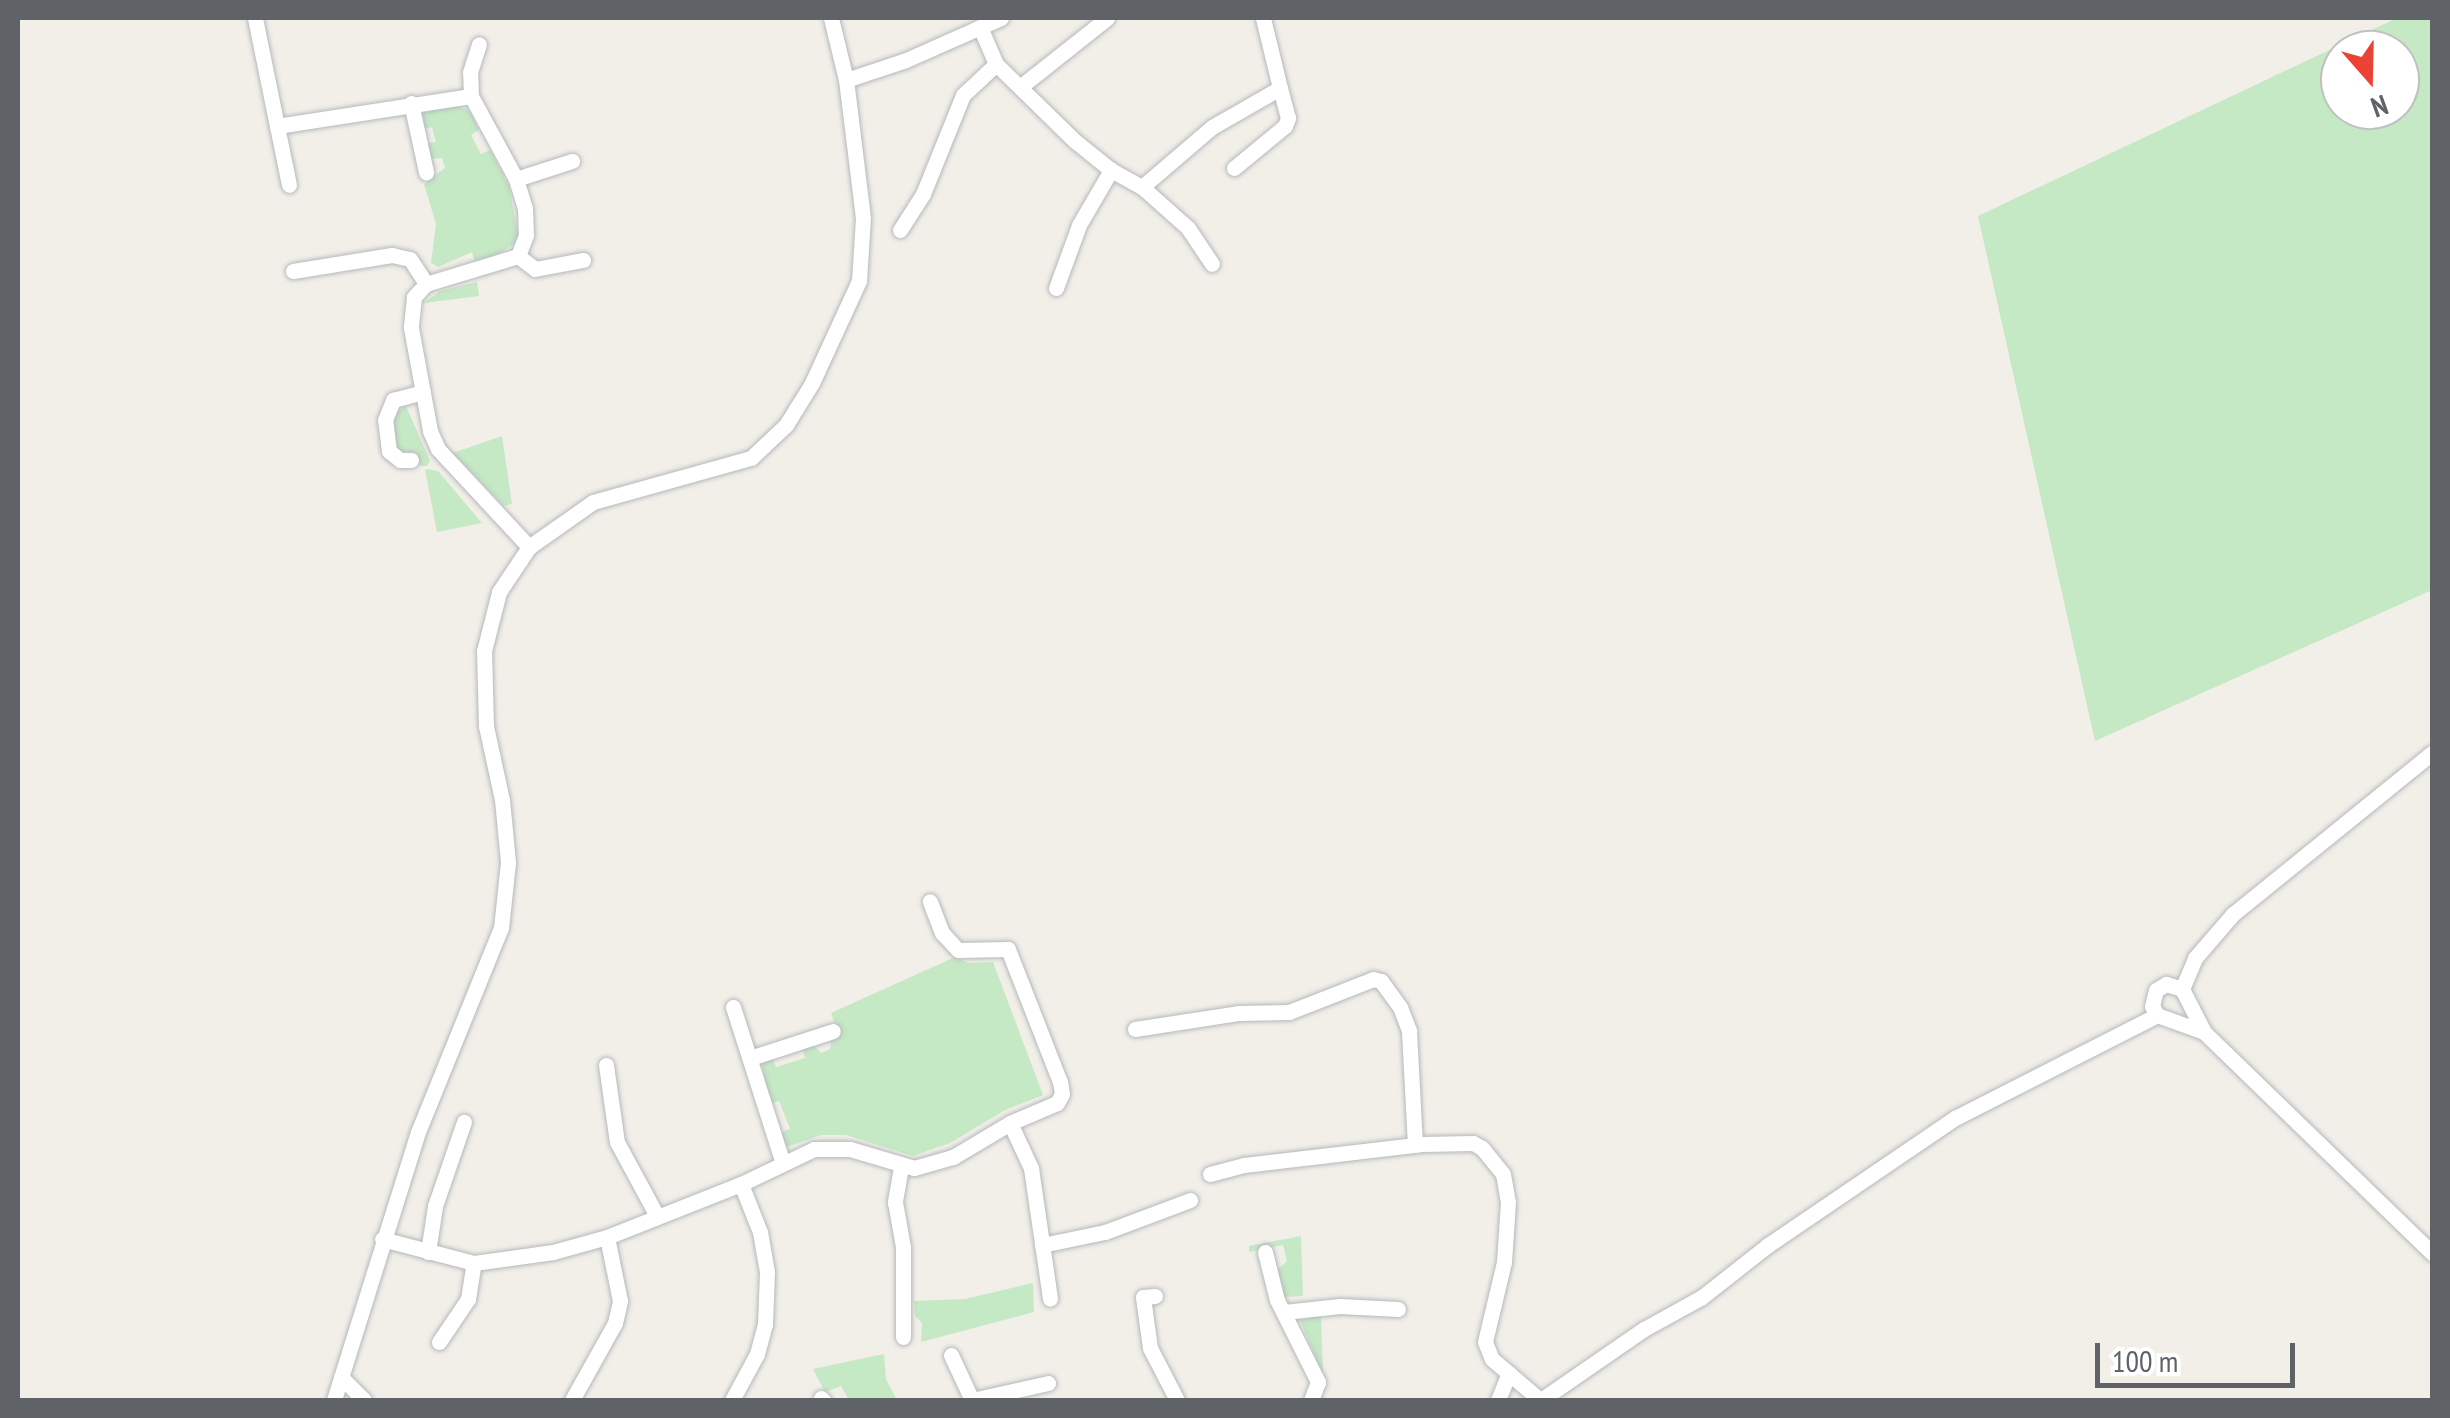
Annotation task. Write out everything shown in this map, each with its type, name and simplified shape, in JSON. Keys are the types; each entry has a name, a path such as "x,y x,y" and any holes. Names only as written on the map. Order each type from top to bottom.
{"street":[{"path":"255,18 288,185"},
{"path":"334,1400 419,1130 500,928 508,862 502,800 486,726 484,651 498,592 530,547 593,502 706,474 751,458 786,426 837,335 859,281 863,218 846,80 831,18"},
{"path":"846,80 1001,18"},
{"path":"1020,87 1107,18"},
{"path":"1234,168 1285,126 1288,118 1263,18"},
{"path":"980,28 996,64 1111,170 1142,187 1188,228 1212,264"},
{"path":"480,44 470,72 471,96 516,179 525,208 526,236 518,256"},
{"path":"900,230 924,194 963,95 996,64"},
{"path":"1142,187 1212,127 1280,88"},
{"path":"278,126 471,96"},
{"path":"411,103 426,172"},
{"path":"516,179 572,160"},
{"path":"1056,288 1079,224 1111,170"},
{"path":"292,271 392,254 410,259 426,284"},
{"path":"518,256 426,284 414,297 411,328 430,431 438,449 530,547"},
{"path":"518,256 535,269 583,260"},
{"path":"411,460 400,460 390,450 384,420 393,400 423,392"},
{"path":"1210,1174 1244,1165 1415,1145 1472,1143 1495,1159 1502,1174 1508,1227 1485,1342 1492,1359 1541,1400 1644,1329 1702,1297 1924,1136 2186,1010 2185,994 2195,958 2233,914 2299,856 2432,754"},
{"path":"382,1239 474,1263 553,1252 607,1238 741,1184 782,1161 814,1149 850,1150 901,1168 914,1168 953,1157 1010,1123 1056,1103 1062,1094 1060,1082 1008,949 958,950 942,933 930,902"},
{"path":"1136,1029 1238,1013 1289,1012 1373,979 1381,980 1400,1007 1408,1031 1415,1145"},
{"path":"2204,1032 2165,1018 2152,1000 2156,990 2166,984 2185,994 2204,1032 2432,1252"},
{"path":"733,1007 782,1161"},
{"path":"750,1058 833,1031"},
{"path":"606,1065 617,1142 657,1216"},
{"path":"428,1252 435,1206 464,1122"},
{"path":"1010,1123 1031,1168 1050,1299"},
{"path":"901,1168 895,1202 902,1247 903,1337"},
{"path":"732,1400 757,1354 765,1324 767,1272 760,1232 741,1184"},
{"path":"1042,1245 1105,1232 1190,1200"},
{"path":"572,1400 615,1322 620,1302 607,1238"},
{"path":"1265,1252 1284,1312 1318,1382 1310,1400"},
{"path":"439,1342 468,1299 474,1263"},
{"path":"1154,1296 1143,1296 1150,1348 1177,1400"},
{"path":"1284,1312 1340,1306 1398,1308"},
{"path":"951,1355 972,1400 1048,1383"},
{"path":"1498,1400 1509,1373"},
{"path":"341,1377 364,1400"}],"green space":[{"path":"2397,18 2432,18 2432,590 2095,741 1978,216 2320,54 2320,130 2420,130 2420,30 2372,30"},
{"path":"456,106 469,110 479,130 471,135 481,154 490,150 509,186 519,240 494,257 475,262 472,252 438,267 431,263 436,224 424,184 445,168 442,158 430,159 425,144 436,142 432,127 423,129 420,120 425,110"},
{"path":"477,282 479,296 424,303 440,291"},
{"path":"406,406 430,461 427,466 420,466 417,453 396,451 392,415"},
{"path":"502,436 512,504 504,506 453,453"},
{"path":"425,469 438,471 482,523 437,532"},
{"path":"955,957 968,963 993,962 1043,1095 1005,1110 950,1143 913,1156 846,1135 821,1135 787,1147 780,1133 790,1129 779,1101 770,1104 762,1064 772,1058 776,1067 805,1058 802,1047 813,1045 821,1053 830,1049 832,1039 839,1034 831,1013"},
{"path":"1301,1236 1303,1296 1283,1297 1275,1272 1287,1261 1283,1245 1249,1252 1249,1246"},
{"path":"1033,1283 1034,1312 921,1342 922,1323 915,1316 914,1301 965,1299"},
{"path":"1321,1316 1323,1374 1300,1320"},
{"path":"884,1354 886,1379 897,1400 849,1400 841,1386 825,1392 813,1369"}]}
